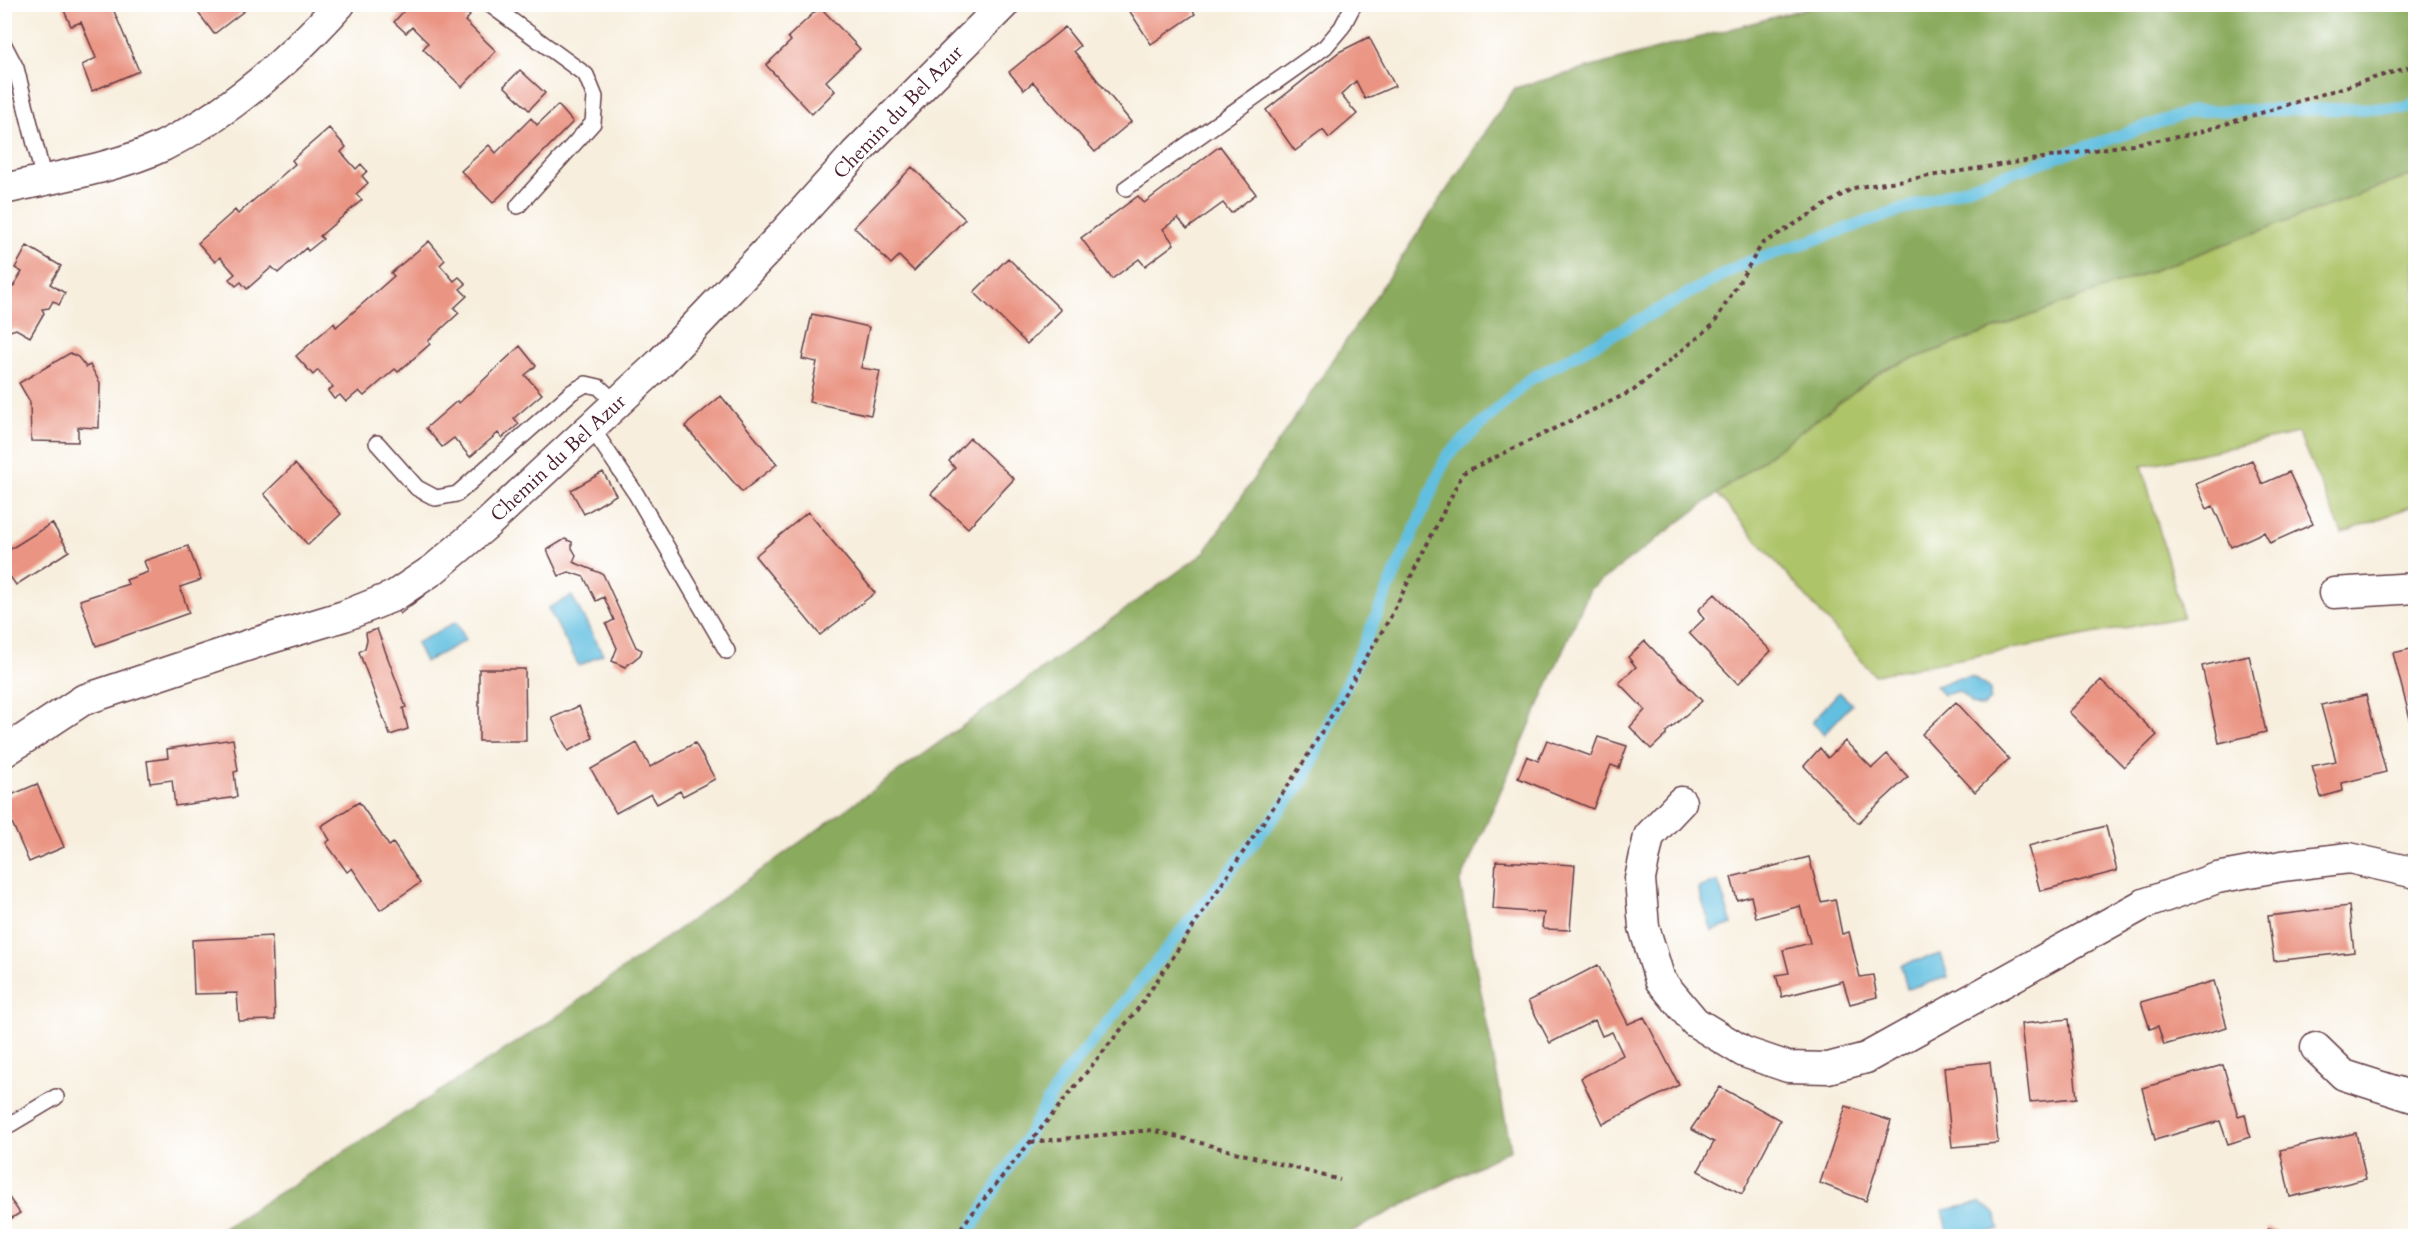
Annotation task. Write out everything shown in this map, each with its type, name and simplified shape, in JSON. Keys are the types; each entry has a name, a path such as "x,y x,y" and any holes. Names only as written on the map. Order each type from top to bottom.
{"street":[{"path":"4,189 120,161 162,146 232,105 303,45 340,4"},
{"name":"Chemin du Bel Azur","path":"4,752 83,700 344,616 394,596 434,569 486,525 660,363 773,245 855,154 1005,4"},
{"path":"2334,593 2415,588"},
{"path":"1681,802 1649,836 1640,879 1644,927 1660,980 1695,1022 1744,1052 1788,1067 1828,1068 1866,1058 2144,904 2217,878 2282,866 2349,858 2415,873"},
{"path":"2316,1048 2344,1075 2415,1098"}],"lane":[{"path":"489,4 586,75 596,97 593,123 518,206"},
{"path":"1126,188 1325,47 1342,27 1354,4"},
{"path":"4,45 16,68 44,180"},
{"path":"377,443 417,488 436,498 457,494 572,392 586,384 599,387 616,403"},
{"path":"591,427 636,494 727,651"},
{"path":"4,1128 56,1097"}],"path":[{"path":"946,1236 955,1235 1140,1006 1303,763 1390,618 1463,473 1635,390 1713,325 1762,244 1852,188 2190,135 2415,65"},
{"path":"1030,1142 1152,1130 1340,1180"}],"green space":[{"path":"1818,5 2415,5 2415,174 1883,370 1590,589 1460,883 1511,1149 1343,1236 211,1236 549,1022 1204,553 1515,88"},
{"path":"2415,174 2415,505 2342,533 2298,433 2142,466 2183,617 1874,675 1717,494 1883,370"}],"water":[{"path":"572,596 603,654 579,666 548,608"},
{"path":"456,622 466,640 425,662 416,643"},
{"path":"1972,677 1990,689 1990,700 1982,707 1973,704 1959,691 1943,695 1936,686 1957,678"},
{"path":"1839,692 1852,704 1824,734 1812,722"},
{"path":"1718,881 1732,924 1712,931 1698,888"},
{"path":"1941,954 1948,977 1907,989 1901,965"},
{"path":"1981,1203 1997,1215 1999,1230 1949,1236 1943,1210"}],"building":[{"path":"71,4 111,4 139,71 92,91 82,65 96,58 81,22 71,26 63,8"},
{"path":"192,4 253,4 214,34"},
{"path":"410,4 457,4 470,16 465,21 496,51 462,87 423,49 428,43 412,27 406,33 394,22"},
{"path":"1125,4 1189,4 1195,14 1151,44"},
{"path":"820,7 860,49 826,81 835,91 812,114 766,65 791,41 788,37"},
{"path":"1065,27 1080,46 1074,51 1131,122 1095,152 1033,82 1024,90 1009,72"},
{"path":"1369,37 1395,86 1365,99 1356,81 1341,95 1357,114 1329,138 1323,130 1295,151 1266,110 1339,52"},
{"path":"520,70 545,93 529,110 504,86"},
{"path":"558,105 573,122 493,203 461,171 489,145 496,153 531,118 537,125"},
{"path":"329,128 346,147 341,152 356,169 361,164 367,171 362,176 368,183 356,194 362,200 320,236 323,239 308,251 306,248 278,273 272,267 247,289 241,282 236,286 229,279 235,274 220,257 215,262 198,243 235,210 238,214 295,164 292,160"},
{"path":"1220,146 1256,194 1231,213 1223,203 1187,229 1178,218 1163,229 1174,244 1145,266 1139,259 1112,279 1081,238 1138,196 1144,203"},
{"path":"912,167 965,219 914,271 899,256 891,264 854,227"},
{"path":"429,241 445,260 440,265 454,281 459,277 466,284 460,289 467,296 454,308 459,313 428,341 430,344 398,372 395,369 364,396 359,391 346,402 340,395 334,399 328,391 333,387 318,370 313,375 296,356 334,323 336,327 394,276 391,273"},
{"path":"27,246 61,266 50,284 65,293 59,305 53,301 49,308 42,309 44,313 30,337 16,329 4,333 4,282 13,287 22,272 15,268"},
{"path":"1008,258 1061,310 1027,344 974,292"},
{"path":"812,314 869,327 861,368 880,371 871,415 809,402 817,362 802,359"},
{"path":"520,346 536,366 525,375 542,394 514,418 519,424 502,438 498,433 470,457 454,438 442,447 426,428 457,401 459,403"},
{"path":"70,353 78,357 86,367 90,365 100,383 99,428 78,427 78,442 31,441 30,402 19,383"},
{"path":"721,396 777,464 742,492 685,426"},
{"path":"970,438 1014,479 968,528 931,494 955,468 949,461"},
{"path":"2252,460 2262,484 2289,472 2313,524 2270,543 2264,532 2231,547 2213,506 2207,509 2196,484"},
{"path":"295,464 341,514 308,545 264,494"},
{"path":"603,472 616,495 584,514 571,490"},
{"path":"808,512 875,593 820,635 755,556"},
{"path":"52,523 69,551 16,585 4,568 4,553"},
{"path":"565,539 572,542 576,555 573,562 603,574 636,647 642,650 640,655 625,667 612,661 617,648 606,624 614,620 604,597 596,601 584,577 569,572 559,576 547,550"},
{"path":"188,546 201,580 180,587 189,613 96,646 80,600 128,584 126,580 148,572 144,561"},
{"path":"1715,594 1771,651 1738,684 1689,633 1704,619 1698,610"},
{"path":"423,596 400,614 397,609"},
{"path":"377,629 406,707 403,708 408,729 390,735 359,652 365,648 366,633"},
{"path":"1645,641 1702,701 1666,732 1666,735 1651,749 1630,727 1645,710 1619,683 1636,667 1628,657"},
{"path":"2415,648 2415,734 2414,734 2393,653"},
{"path":"2249,655 2266,732 2219,743 2202,666"},
{"path":"479,669 525,669 526,741 479,741"},
{"path":"2101,680 2157,735 2124,767 2069,712"},
{"path":"2366,695 2386,772 2342,783 2343,791 2321,797 2312,766 2336,761 2321,705"},
{"path":"1956,702 2009,759 1975,792 1922,734"},
{"path":"579,706 593,738 568,751 552,718"},
{"path":"1598,737 1627,746 1619,768 1611,765 1593,809 1518,778 1527,756 1538,761 1547,740 1591,756"},
{"path":"233,739 238,771 234,772 237,797 175,806 172,780 150,783 147,761 168,758 167,749"},
{"path":"1845,741 1872,768 1887,754 1908,777 1858,823 1804,766 1820,748 1828,758"},
{"path":"637,743 650,767 695,743 715,779 683,796 680,791 657,804 651,794 616,813 591,769"},
{"path":"37,784 64,847 29,862 4,804 4,798"},
{"path":"359,802 389,846 393,843 420,883 380,910 352,868 347,872 326,843 330,840 321,826"},
{"path":"2106,826 2117,871 2040,891 2028,846"},
{"path":"1809,857 1821,902 1835,899 1842,934 1849,932 1860,977 1873,975 1877,997 1850,1004 1843,981 1782,997 1776,975 1789,973 1783,950 1810,943 1800,906 1756,918 1751,896 1737,900 1731,877"},
{"path":"1496,861 1575,865 1570,930 1544,929 1542,927 1544,913 1493,909"},
{"path":"2349,906 2354,952 2274,961 2268,916"},
{"path":"272,936 275,1020 239,1021 237,993 194,994 192,940"},
{"path":"1598,965 1628,1024 1644,1017 1679,1085 1603,1124 1581,1078 1623,1055 1612,1032 1602,1036 1595,1020 1550,1043 1528,1001"},
{"path":"2214,981 2227,1027 2164,1045 2158,1026 2150,1029 2141,1002"},
{"path":"2069,1019 2077,1098 2030,1102 2021,1024"},
{"path":"1990,1062 1998,1143 1952,1147 1944,1067"},
{"path":"2223,1065 2238,1116 2245,1114 2250,1137 2228,1144 2220,1121 2155,1140 2142,1088"},
{"path":"1720,1087 1780,1120 1742,1194 1698,1171 1714,1142 1691,1129"},
{"path":"1846,1106 1891,1121 1866,1201 1820,1183"},
{"path":"2356,1133 2366,1179 2290,1197 2280,1150"},
{"path":"4,1191 20,1213 4,1223"},
{"path":"2268,1228 2293,1236 2265,1236"}],"waterway":[{"path":"967,1236 1061,1080 1304,780 1447,456 1529,380 1743,264 2192,111 2404,108 2416,104"}]}
